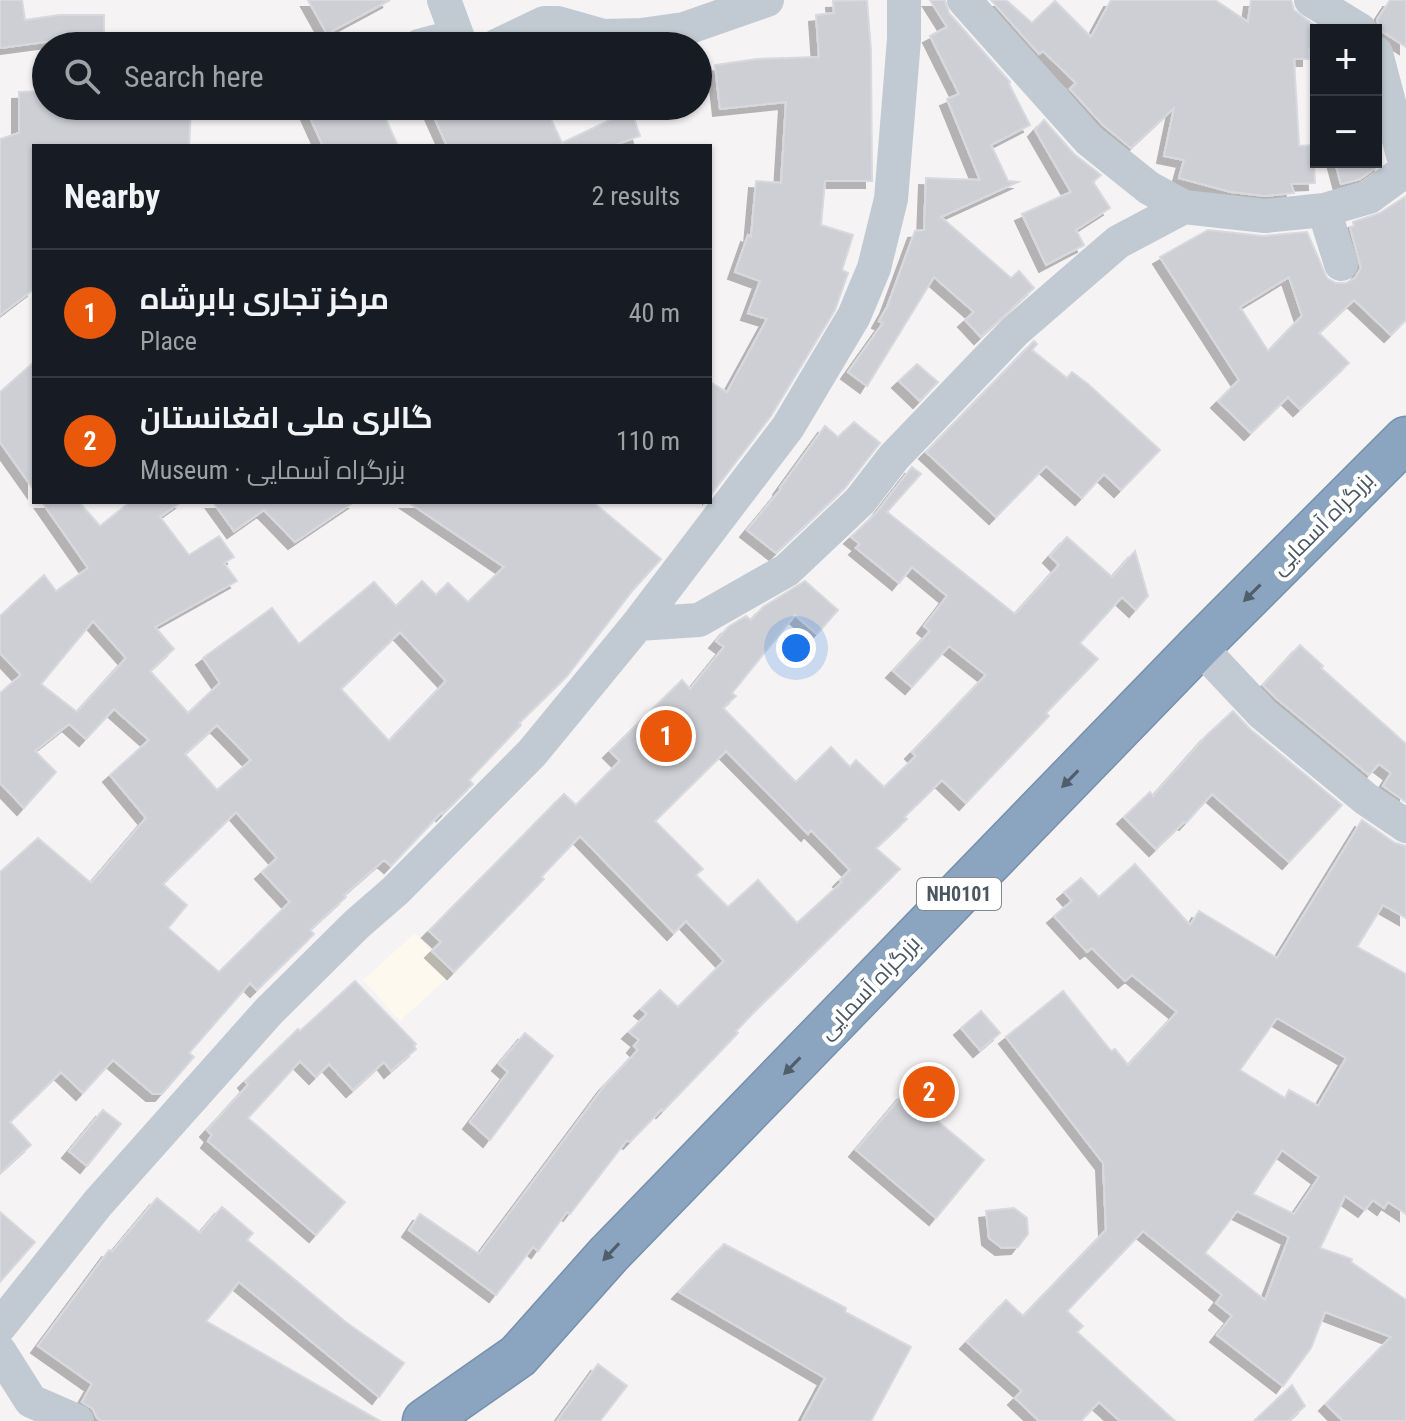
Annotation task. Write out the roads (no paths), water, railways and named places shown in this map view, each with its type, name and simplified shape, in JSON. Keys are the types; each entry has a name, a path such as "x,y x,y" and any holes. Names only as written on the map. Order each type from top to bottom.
{"highway":[{"name":"بزرگراه آسمایی","path":"425,1421 518,1356 609,1254 1199,646 1406,439"},
{"path":"479,1421 518,1356"}],"street":[{"path":"444,0 456,32"},
{"path":"662,32 684,29 767,0"},
{"path":"0,1326 98,1203 269,1011 489,799 532,753 638,624 788,427 854,316 874,268 891,199 904,39 904,0"},
{"path":"964,0 1089,140 1149,188 1184,207 1265,216 1324,210 1369,197 1406,168 1382,76"},
{"path":"1311,0 1350,24"},
{"path":"525,32 544,23 558,23 590,32"},
{"path":"638,624 699,620 787,570 860,501 894,457 1015,331 1118,242 1184,207"},
{"path":"1324,210 1341,264"},
{"path":"1199,646 1263,714 1366,799 1406,826"},
{"path":"0,1352 31,1401 77,1421"}],"place":[{"name":"مرکز تجاری بابرشاه","path":"666,736"},
{"name":"گالری ملی افغانستان","path":"929,1092"}]}
